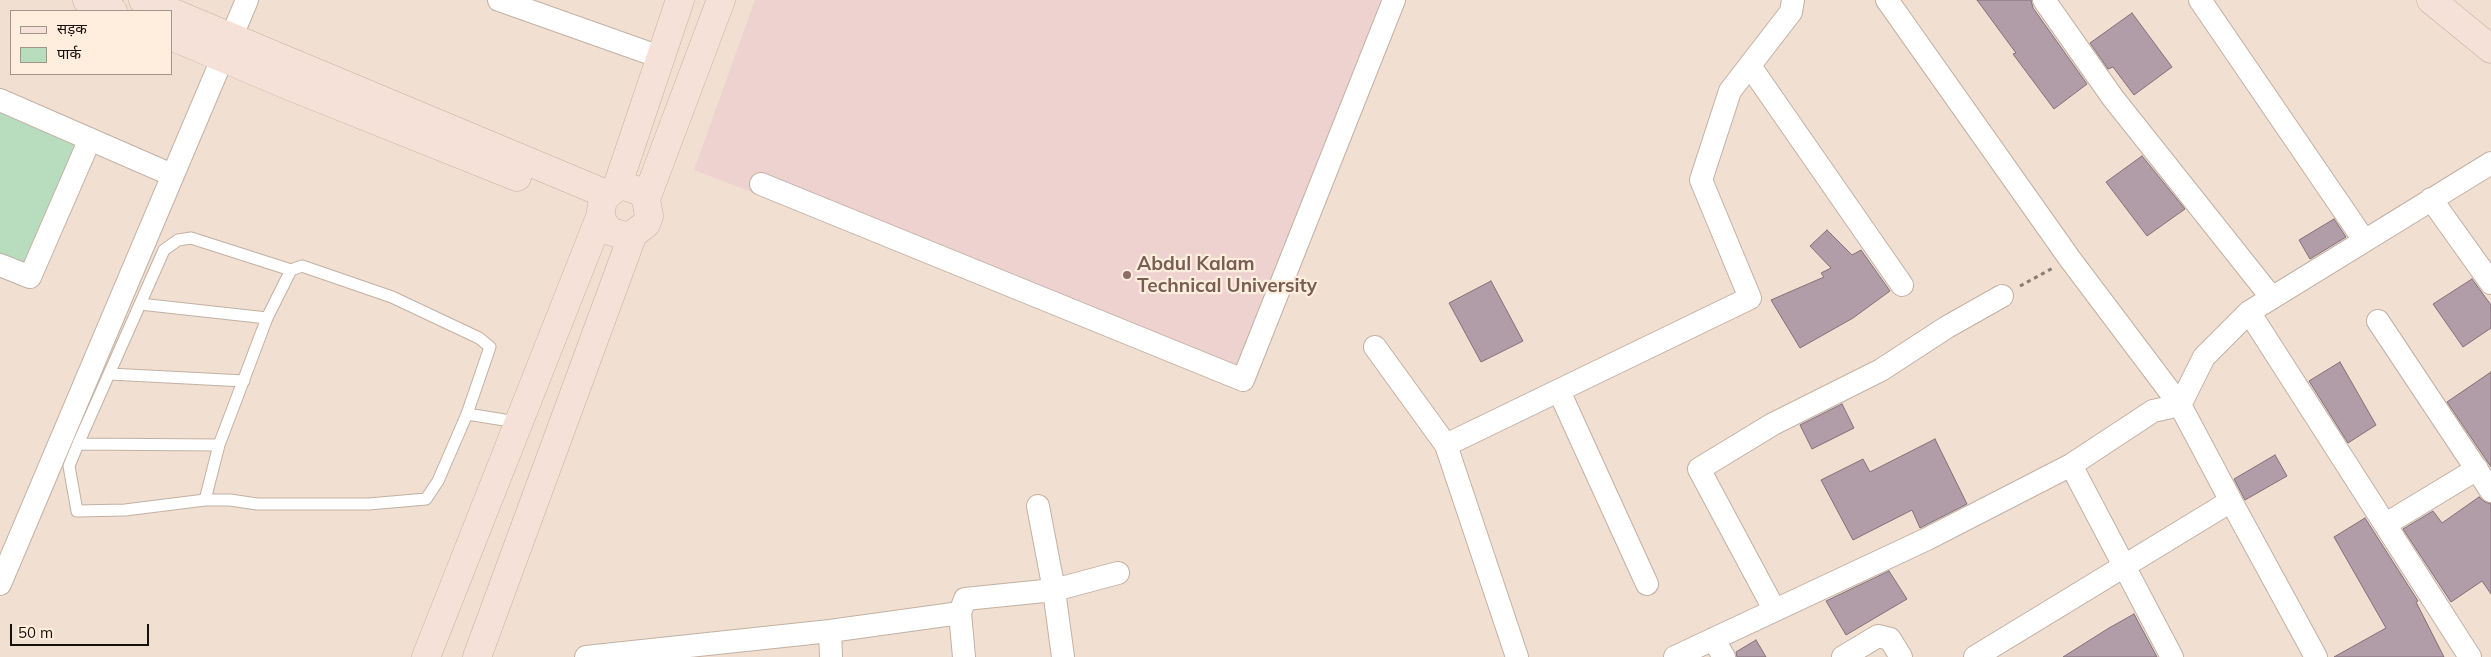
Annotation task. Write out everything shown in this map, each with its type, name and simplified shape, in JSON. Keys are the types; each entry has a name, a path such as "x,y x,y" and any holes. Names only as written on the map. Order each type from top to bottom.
{"street":[{"path":"87,0 111,10"},
{"path":"143,0 166,10"},
{"path":"0,584 8,543 172,175 247,0"},
{"path":"499,0 660,57"},
{"path":"426,657 517,422 606,202 680,0"},
{"path":"606,202 609,231 625,236 633,234 646,224 649,216 646,199 721,0"},
{"path":"761,184 1244,380 1394,0"},
{"path":"1446,445 1750,298 1701,180 1730,91 1791,12 1793,0"},
{"path":"1887,0 2070,259 2180,405 2316,657"},
{"path":"2044,0 2113,98 2272,298"},
{"path":"2200,0 2364,240"},
{"path":"2431,0 2491,50"},
{"path":"172,13 227,48"},
{"path":"172,36 227,48 606,202 634,188 646,199"},
{"path":"1750,66 1902,285"},
{"path":"0,100 172,175"},
{"path":"0,265 30,277 90,139"},
{"path":"2180,405 2204,357 2249,312 2431,198 2491,163"},
{"path":"2431,198 2491,283"},
{"path":"477,657 633,234"},
{"path":"1774,610 1699,469 1773,424 1881,370 1948,327 2002,296"},
{"path":"2249,312 2470,657"},
{"path":"2378,320 2491,491"},
{"path":"1375,347 1446,445 1517,657"},
{"path":"1559,391 1647,584"},
{"path":"1675,657 1719,648 1774,610 1927,539 2071,465 2153,411 2180,405"},
{"path":"2071,465 2172,657"},
{"path":"2386,524 2477,469"},
{"path":"1975,657 2231,501"},
{"path":"1038,506 1054,590 1063,657"},
{"path":"964,657 960,612 965,599 1054,590 1118,573"},
{"path":"596,656 710,650 960,612"},
{"path":"830,631 831,657"},
{"path":"1844,657 1878,636 1890,639 1901,657"}],"lane":[{"path":"191,238 291,270 302,266 392,297 479,338 490,347 467,414 438,481 426,499 369,504 257,504 230,500 205,500 125,510 77,511 69,466 140,304 164,250 178,240 191,238"},
{"path":"205,500 219,445 268,318 291,270"},
{"path":"140,304 268,318"},
{"path":"110,374 244,381"},
{"path":"467,414 517,422"},
{"path":"78,444 219,445"}],"path":[{"path":"2002,296 2070,259"}],"shaded area":[{"name":"Abdul Kalam Technical University","path":"755,0 1394,0 1243,380 694,170"}],"green space":[{"path":"0,110 80,143 28,265 0,253"}],"building":[{"path":"1977,0 2031,0 2033,8 2087,84 2054,109 2013,54 2016,53"},
{"path":"2132,13 2172,67 2134,95 2113,67 2108,69 2090,43"},
{"path":"2142,156 2185,209 2147,236 2106,182"},
{"path":"2334,219 2346,237 2310,259 2299,240"},
{"path":"1827,230 1852,255 1861,250 1890,291 1853,318 1800,348 1771,300 1824,277 1821,273 1831,268 1810,246"},
{"path":"2472,279 2491,305 2491,328 2463,347 2433,304"},
{"path":"1491,281 1523,341 1481,362 1449,303"},
{"path":"2340,362 2376,425 2348,443 2309,381"},
{"path":"2491,372 2491,467 2447,402"},
{"path":"1842,404 1854,428 1812,449 1800,425"},
{"path":"1935,439 1967,504 1920,528 1912,510 1853,540 1821,480 1863,459 1870,472"},
{"path":"2275,455 2287,476 2245,500 2234,479"},
{"path":"2479,497 2491,504 2491,594 2482,581 2451,602 2403,529 2433,511 2442,523"},
{"path":"2365,518 2418,601 2416,602 2444,657 2334,657 2386,628 2334,537"},
{"path":"1889,571 1907,599 1846,635 1826,601"},
{"path":"2134,614 2157,657 2063,657 2109,628"},
{"path":"1756,640 1766,657 1737,657 1736,652"}],"place":[{"name":"Abdul Kalam Technical University","path":"1127,275"}]}
